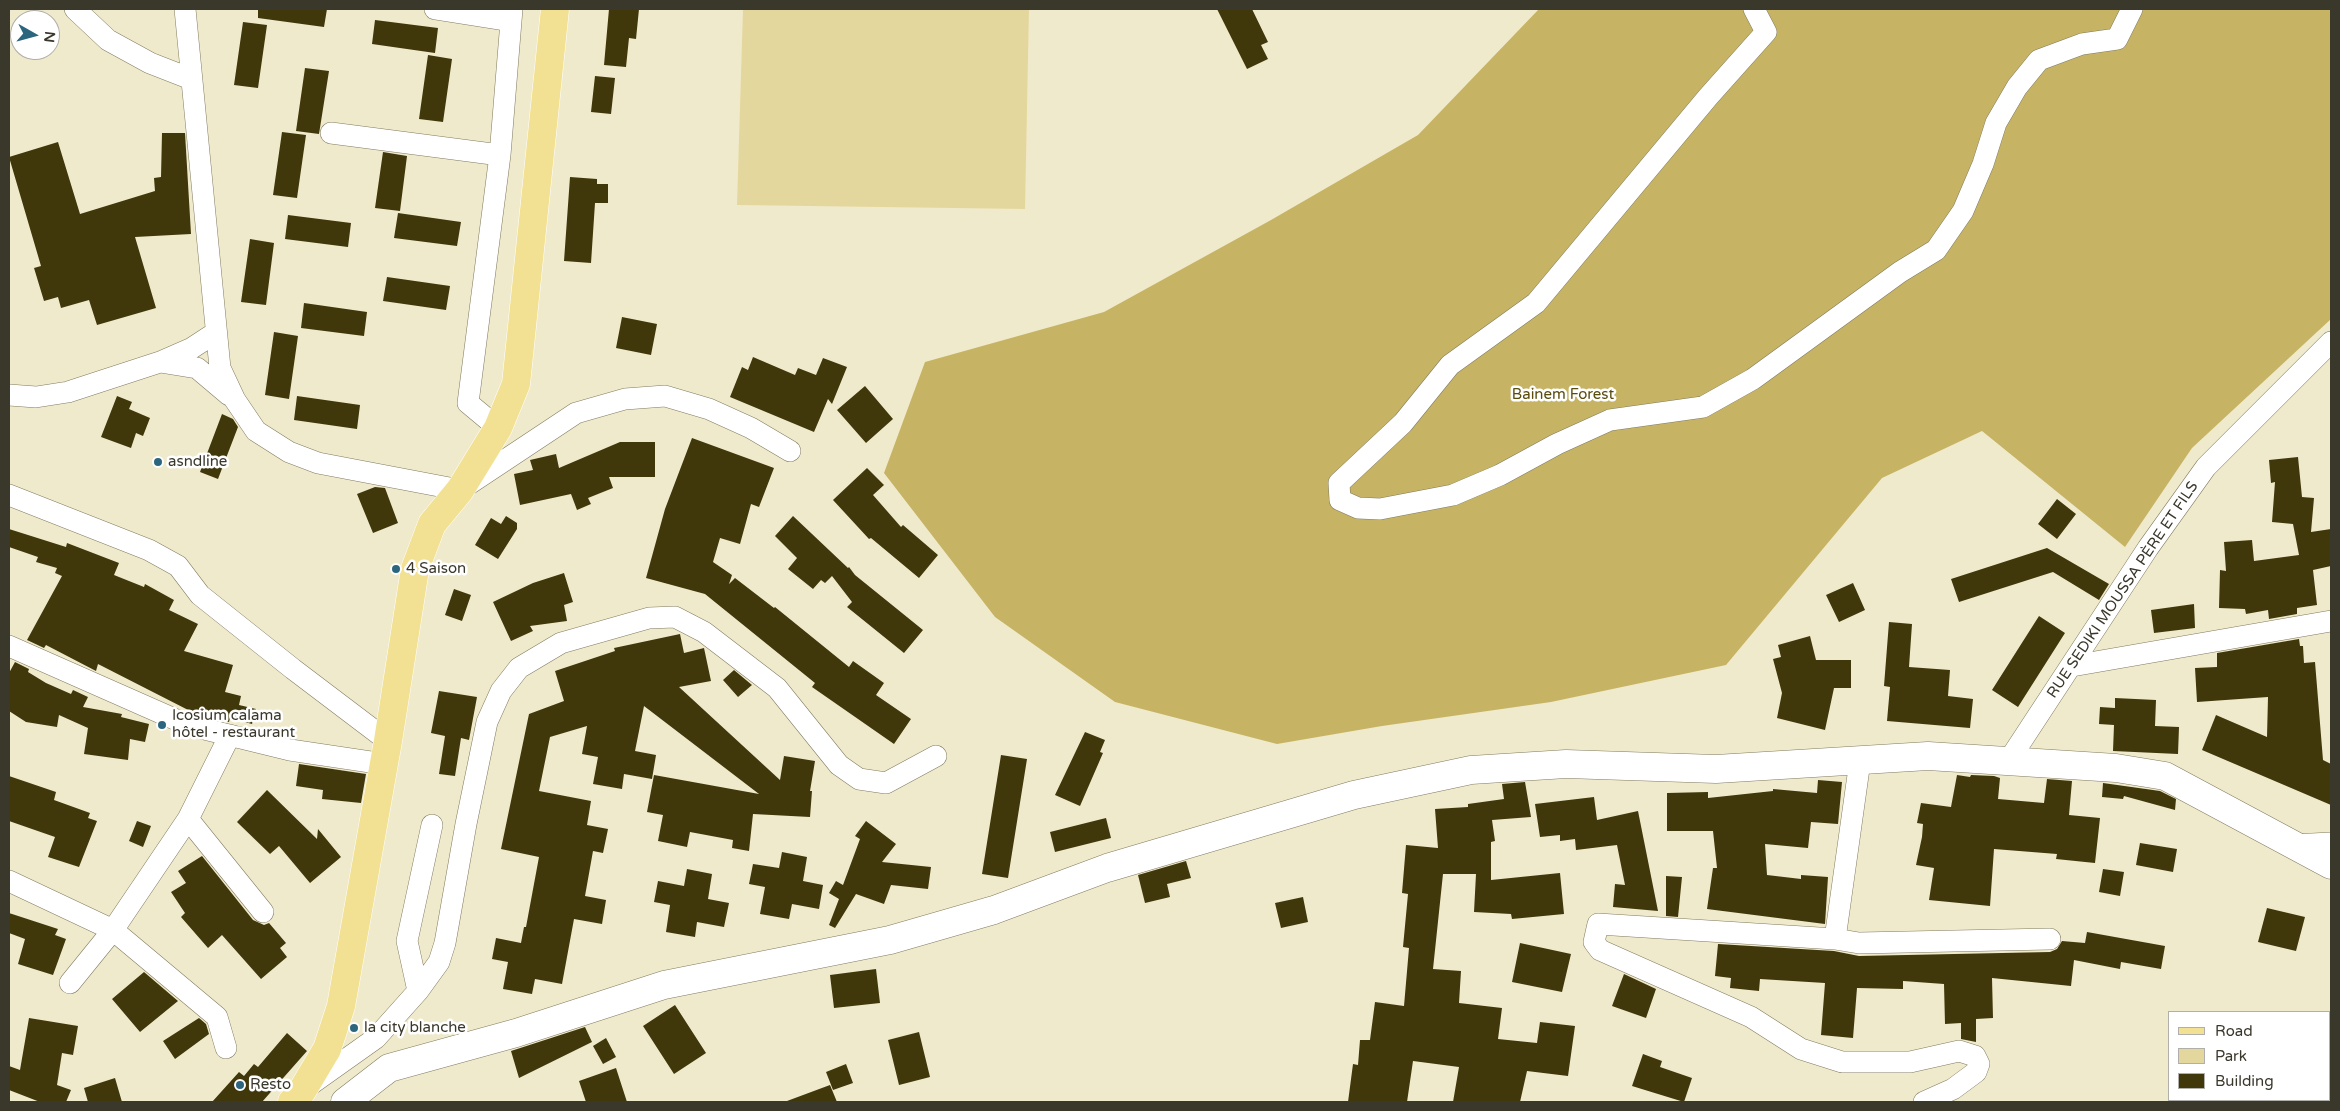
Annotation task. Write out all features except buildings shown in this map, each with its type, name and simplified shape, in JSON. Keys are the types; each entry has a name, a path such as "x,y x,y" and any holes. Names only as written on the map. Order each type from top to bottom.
{"main road":[{"path":"297,1096 327,1049 341,1006 386,753 416,569 432,524 460,490 498,428 516,384 555,9"}],"street":[{"path":"75,9 108,40 150,63 192,79"},
{"path":"185,9 215,333 220,368 235,400 256,431 296,455 318,463 460,490 576,413 625,399 665,396 709,409 751,428 790,452"},
{"path":"435,9 512,15 500,154 468,403 498,428"},
{"path":"1754,9 1766,32 1708,97 1536,303 1450,365 1403,423 1339,483 1340,500 1358,508 1380,509 1453,496 1500,475 1557,444 1610,420 1703,407 1753,378 1900,272 1936,250 1963,211 1983,164 1996,123 2017,87 2039,60 2082,44 2117,39 2132,9"},
{"path":"331,133 500,154"},
{"path":"10,391 36,397 68,392 160,362 192,348 215,333"},
{"name":"RUE SEDIKI MOUSSA PÈRE ET FILS","path":"2009,760 2148,548 2206,467 2331,342"},
{"path":"160,362 197,368 235,400"},
{"path":"9,495 149,550 178,566 200,594 293,669 386,753"},
{"path":"297,1096 376,1038 418,991 439,962 445,943 466,824 487,722 501,690 519,668 561,643 649,618 675,617 704,632 777,688 839,764 859,778 886,783 936,756"},
{"path":"2072,666 2331,621"},
{"path":"9,646 188,725 290,750 386,753"},
{"path":"70,983 113,930 188,819 230,735"},
{"path":"345,1102 389,1068 516,1033 664,985 899,937 994,910 1107,868 1354,795 1471,770 1566,764 1716,769 1928,756 2116,768 2165,776 2331,865"},
{"path":"1835,938 1860,761"},
{"path":"188,819 263,912"},
{"path":"418,991 407,941 432,825"},
{"path":"2292,845 2331,842"},
{"path":"9,881 113,930 217,1017 226,1048"},
{"path":"1924,1102 1953,1089 1976,1072 1979,1064 1975,1056 1959,1050 1910,1062 1842,1062 1800,1049 1751,1017 1600,950 1594,942 1598,924 1835,938 1859,943 2050,939"}],"green space":[{"path":"743,9 1029,9 1025,209 737,205"},
{"name":"Bainem Forest","path":"1539,9 2331,9 2331,319 2192,448 2125,547 1982,431 1882,478 1726,665 1551,702 1382,726 1277,744 1115,702 995,617 884,473 925,362 1104,312 1271,220 1418,135"}],"place":[{"name":"asndline","path":"158,462"},
{"name":"4 Saison","path":"396,569"},
{"name":"Icosium calama hôtel - restaurant","path":"162,725"},
{"name":"la city blanche","path":"354,1028"},
{"name":"Resto","path":"240,1085"}]}
